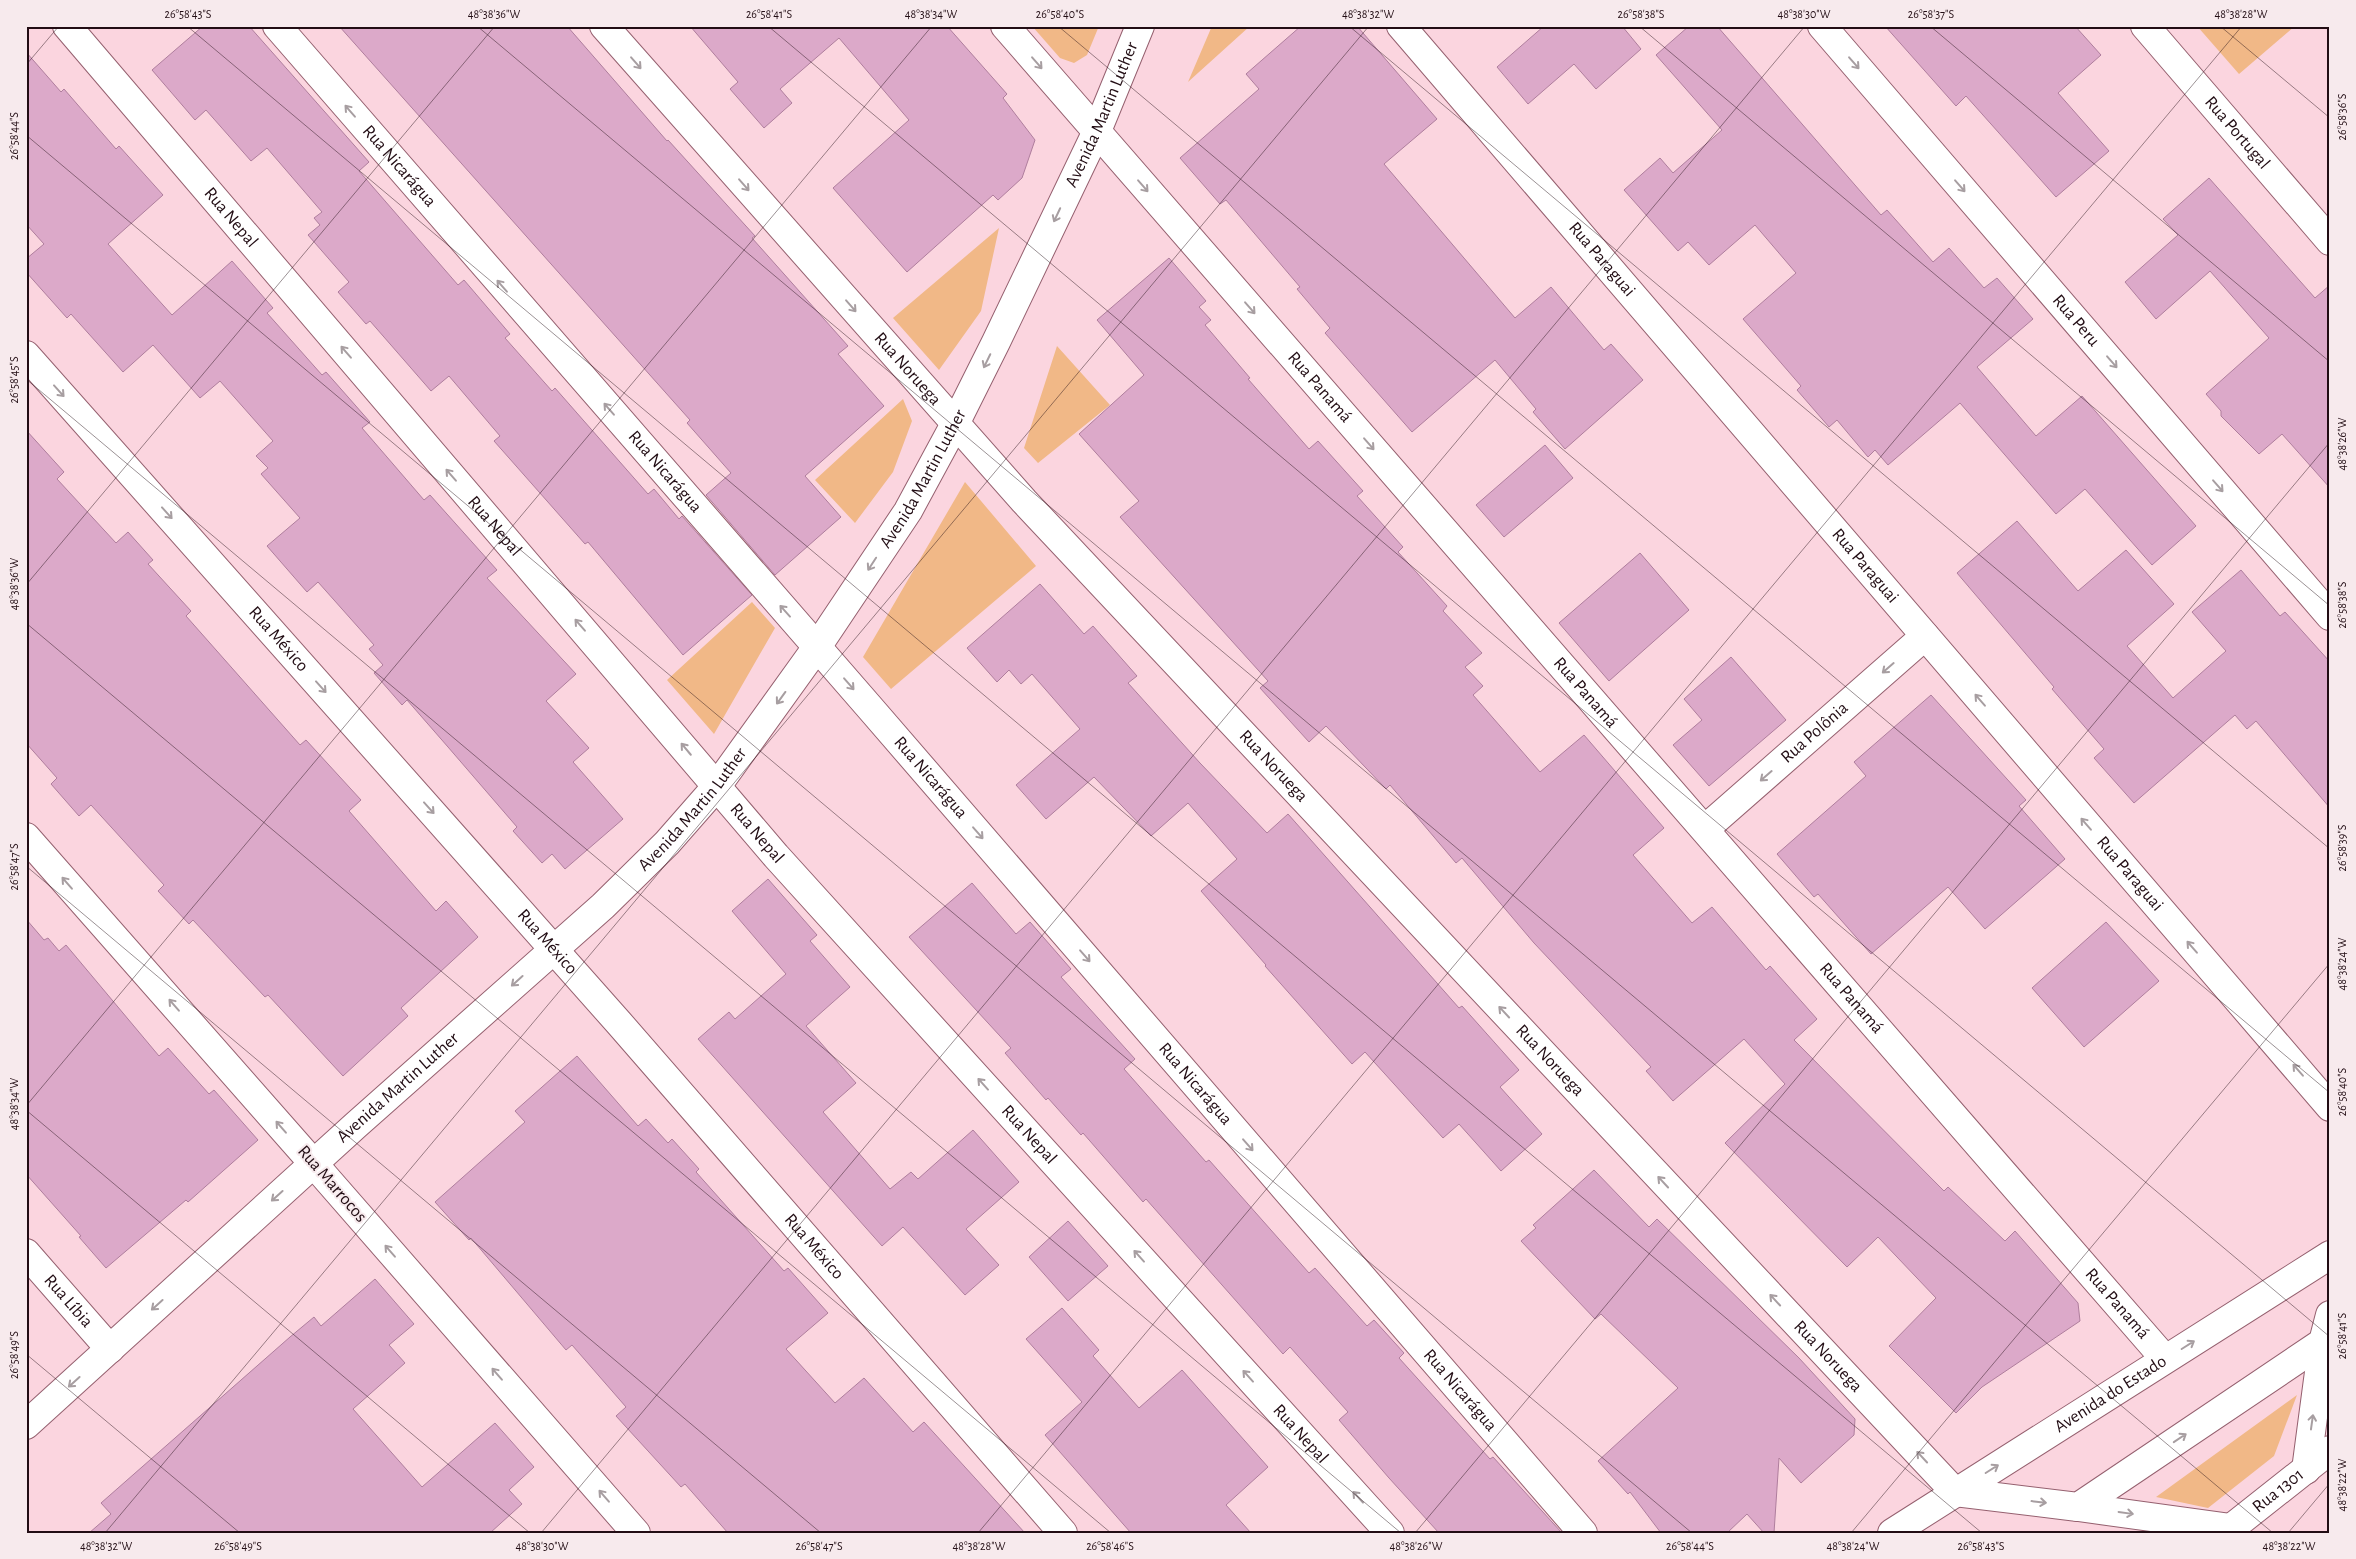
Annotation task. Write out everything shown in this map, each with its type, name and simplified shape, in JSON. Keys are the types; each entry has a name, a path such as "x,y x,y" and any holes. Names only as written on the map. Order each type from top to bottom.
{"street":[{"name":"Rua Nepal","path":"67,26 776,856 1390,1533"},
{"name":"Rua Nicarágua","path":"276,26 817,647 1583,1533"},
{"name":"Rua Noruega","path":"604,26 1031,508 1955,1492"},
{"name":"Rua Panamá","path":"1005,26 2166,1359"},
{"name":"Avenida Martin Luther","path":"26,1425 314,1163 603,906 660,850 717,786 817,647 908,510 955,424 1097,132 1140,26"},
{"name":"Rua Paraguai","path":"1401,26 2330,1107"},
{"name":"Rua Peru","path":"1822,26 2330,616"},
{"name":"Rua Portugal","path":"2145,26 2330,241"},
{"name":"Rua México","path":"26,355 554,949 1063,1533"},
{"name":"Rua Polônia","path":"1705,829 1925,636"},
{"name":"Rua Marrocos","path":"26,837 314,1163 636,1533"},
{"name":"Rua Líbia","path":"26,1253 110,1349"},
{"name":"Avenida do Estado","path":"1892,1533 2330,1255"},
{"path":"2306,1470 2323,1342 2330,1315"},
{"path":"2078,1507 2323,1342"},
{"name":"Rua 1301","path":"2228,1530 2330,1450"},
{"path":"1955,1492 2078,1507 2228,1530"}],"shaded area":[{"path":"1032,26 1099,26 1087,55 1074,63 1060,58"},
{"path":"1212,26 1250,26 1188,82"},
{"path":"2197,26 2295,26 2239,74"},
{"path":"999,228 981,311 939,370 893,318"},
{"path":"1057,346 1110,405 1038,463 1024,448"},
{"path":"903,399 912,421 893,472 855,523 815,480"},
{"path":"965,482 1036,566 891,689 863,657"},
{"path":"752,602 775,628 714,734 667,680"},
{"path":"2297,1395 2274,1456 2208,1508 2156,1497"}],"building":[{"path":"203,26 249,26 369,162 359,171 458,285 464,280 510,334 505,338 552,391 555,388 648,494 654,489 679,519 682,516 752,595 683,655 588,542 585,544 494,441 500,436 449,376 431,391 370,321 366,324 338,292 349,282 308,235 320,225 314,218 322,212 267,148 251,161 206,110 195,120 152,70"},
{"path":"339,26 567,26 667,141 755,236 752,238 848,346 838,354 884,406 805,476 841,517 775,575 706,495 731,473 687,423 690,420"},
{"path":"690,26 947,26 1007,94 1003,98 1035,140 1022,178 998,200 993,195 907,272 833,188 909,120 839,38 780,89 792,103 764,128 730,89 738,82"},
{"path":"1301,26 1357,26 1437,119 1384,164 1515,318 1551,287 1604,350 1611,344 1643,380 1565,449 1533,412 1536,409 1495,360 1412,432 1325,333 1330,328 1297,289 1300,287 1226,200 1220,204 1180,158 1259,89 1246,74"},
{"path":"1544,26 1622,26 1641,49 1596,89 1574,64 1528,104 1497,67"},
{"path":"1689,26 1717,26 1881,215 1887,210 1933,262 1949,248 1984,288 1997,278 2033,319 1977,367 2036,436 2082,396 2196,526 2152,565 2085,489 2056,514 1960,403 1888,465 1875,450 1868,457 1837,420 1829,427 1797,390 1801,386 1743,319 1796,273 1755,225 1709,265 1688,242 1678,251 1624,190 1660,158 1673,173 1722,130 1656,55"},
{"path":"1885,26 2075,26 2101,55 2058,93 2109,151 2056,197 1966,96 1956,106"},
{"path":"26,52 61,92 64,89 116,149 119,146 163,195 108,244 172,315 232,261 273,308 267,313 322,375 326,372 370,422 362,428 424,500 430,495 497,570 487,578 576,674 546,701 589,748 573,762 623,819 565,869 552,854 542,863 513,831 517,827 407,700 402,705 374,673 383,665 369,649 374,645 318,582 307,592 267,546 300,518 261,474 268,468 256,456 273,441 220,381 200,398 153,345 123,372 71,314 67,318 26,272 26,259 44,244 26,224"},
{"path":"2209,178 2315,298 2330,285 2330,488 2282,434 2259,454 2221,416 2221,411 2206,394 2269,338 2210,271 2156,319 2125,282 2178,235 2163,219"},
{"path":"1169,258 1206,301 1199,307 1211,320 1205,325 1250,378 1248,379 1309,449 1318,441 1363,491 1357,496 1403,547 1398,552 1447,606 1443,611 1482,653 1465,667 1483,686 1473,695 1540,772 1584,735 1664,828 1633,855 1692,923 1712,907 1766,970 1770,966 1817,1019 1794,1040 1944,1191 1948,1187 2005,1241 2015,1231 2078,1303 2080,1321 1982,1387 1956,1413 1889,1346 1936,1298 1878,1237 1847,1267 1725,1143 1785,1084 1744,1039 1673,1101 1646,1071 1651,1067 1534,943 1462,858 1456,863 1390,785 1386,789 1326,726 1309,742 1260,688 1268,681 1120,517 1139,501 1079,434 1144,375 1097,320"},
{"path":"26,430 64,472 57,479 116,543 128,532 153,560 148,564 191,611 186,616 300,745 306,740 361,800 349,811 436,911 446,901 478,937 401,1008 408,1016 343,1076 268,995 265,997 193,920 189,924 158,891 164,885 91,805 79,816 51,784 57,778 26,743"},
{"path":"1545,445 1573,478 1504,537 1476,505"},
{"path":"2017,521 2078,591 2126,550 2174,604 2127,646 2173,698 2226,651 2192,612 2241,570 2280,616 2285,612 2330,662 2330,808 2256,721 2247,729 2235,715 2134,803 2094,758 2104,749 1957,573"},
{"path":"1640,553 1689,610 1609,681 1559,623"},
{"path":"1040,584 1084,634 1093,626 1137,676 1128,683 1200,763 1267,833 1288,814 1459,1008 1462,1006 1519,1070 1500,1087 1542,1134 1501,1171 1459,1124 1443,1138 1365,1052 1352,1064 1201,891 1237,859 1188,803 1151,836 1094,777 1046,819 1016,785 1080,729 1032,674 1021,684 1009,670 997,682 967,648"},
{"path":"1731,657 1786,720 1709,786 1673,745 1702,720 1684,699"},
{"path":"1931,695 2026,800 2019,806 2065,859 1985,929 1948,887 1871,954 1818,894 1814,897 1777,854 1866,776 1854,762"},
{"path":"768,879 817,935 810,941 850,987 806,1026 856,1083 823,1112 890,1189 911,1172 918,1179 973,1130 1019,1182 966,1229 999,1265 965,1295 903,1227 882,1246 698,1039 729,1012 735,1019 786,974 732,911"},
{"path":"972,883 1016,934 1030,922 1071,969 1061,977 1135,1059 1124,1069 1206,1162 1209,1160 1309,1273 1315,1268 1367,1326 1374,1320 1404,1353 1399,1358 1490,1459 1493,1457 1562,1533 1439,1533 1389,1478 1339,1420 1348,1412 1290,1347 1283,1354 1146,1199 1143,1202 1083,1133 1081,1135 1048,1098 1046,1100 1005,1053 1011,1048 909,937"},
{"path":"26,919 44,940 48,938 59,951 66,945 159,1056 168,1048 209,1094 214,1090 258,1140 188,1202 186,1200 106,1268 79,1237 81,1236 26,1174"},
{"path":"2106,922 2159,981 2084,1047 2032,988"},
{"path":"577,1056 638,1126 646,1119 668,1143 672,1139 699,1169 696,1172 784,1271 788,1268 828,1313 786,1349 835,1403 864,1378 913,1432 924,1422 1025,1533 728,1533 685,1484 681,1487 616,1416 626,1407 572,1345 566,1350 471,1238 469,1240 435,1202 525,1122 515,1111"},
{"path":"1594,1170 1649,1227 1657,1219 1799,1358 1855,1419 1854,1435 1801,1483 1779,1458 1774,1533 1764,1533 1747,1514 1727,1533 1661,1533 1630,1492 1628,1494 1598,1461 1678,1388 1601,1314 1595,1319 1521,1241 1536,1228 1533,1225"},
{"path":"1068,1221 1108,1266 1068,1301 1029,1257"},
{"path":"375,1279 414,1324 389,1345 405,1363 353,1409 422,1487 495,1423 534,1467 509,1490 522,1504 490,1533 89,1533 111,1514 101,1503 314,1317 321,1326"},
{"path":"1062,1308 1099,1350 1093,1356 1139,1408 1182,1370 1268,1467 1226,1505 1251,1533 1131,1533 1045,1435 1082,1402 1026,1339"}]}
